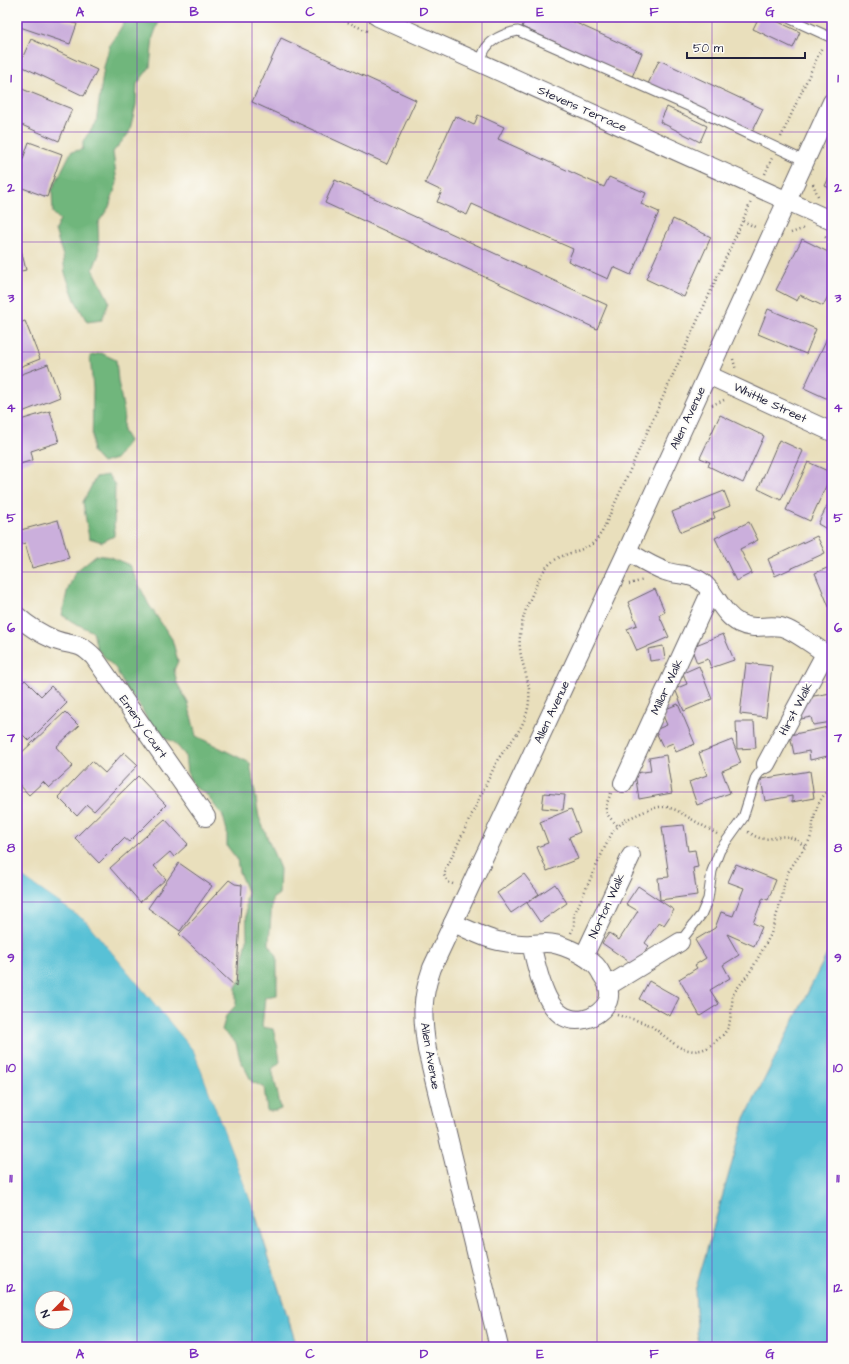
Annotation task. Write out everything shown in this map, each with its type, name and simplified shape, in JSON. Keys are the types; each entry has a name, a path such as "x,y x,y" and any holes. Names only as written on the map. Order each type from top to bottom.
{"street":[{"name":"Stevens Terrace","path":"386,19 480,64 832,221"},
{"name":"Allen Avenue","path":"499,1347 431,1073 422,1018 425,990 432,968 453,922 627,551 832,102"},
{"name":"Whittle Street","path":"708,375 832,432"},
{"path":"627,551 666,572 691,576 703,582 729,615 737,622 756,628 775,626 787,629 830,658"},
{"name":"Millar Walk","path":"623,783 711,591"},
{"name":"Emery Court","path":"17,616 41,633 55,640 81,646 94,657 206,817"},
{"name":"Hirst Walk","path":"766,764 830,658"},
{"name":"Norton Walk","path":"584,956 631,856"},
{"path":"453,922 496,940 531,944 547,943 557,945 584,956 593,963 605,979 608,986 608,1001 604,1008 586,1019 579,1020 564,1016 556,1011 546,996 531,944"},
{"path":"608,986 680,942"}],"lane":[{"path":"786,17 830,36"},
{"path":"480,64 485,49 490,43 503,35 518,31 690,107 805,161"},
{"path":"680,942 701,915 708,899 712,871 720,850 744,818 756,777 766,764"}],"path":[{"path":"743,221 776,148 830,36"},
{"path":"787,235 804,228 808,230 816,214 820,203 812,181"},
{"path":"820,235 832,241"},
{"path":"731,355 740,380 736,388"},
{"path":"611,1014 650,1025 677,1046 694,1051 701,1050 715,1042 724,1034 729,1026 733,994 752,969 771,934 788,872 812,837 813,820 818,804 832,786"},
{"path":"739,825 757,837 790,837 799,840 805,847"}],"green space":[{"path":"127,17 162,17 153,37 150,67 137,84 136,105 129,133 113,152 117,183 109,207 98,223 99,254 93,269 109,301 102,320 87,322 75,300 65,273 63,256 55,230 60,220 53,213 52,190 71,152 83,149 83,141 96,123 104,67 110,44"},
{"path":"101,353 116,360 118,381 124,412 123,431 129,441 116,459 102,463 92,452 93,389 90,356"},
{"path":"108,475 115,485 114,536 102,542 89,538 83,502 96,477"},
{"path":"96,555 111,557 129,565 149,605 172,639 178,661 174,670 177,683 188,703 196,736 250,763 259,817 280,869 279,894 272,899 269,944 277,956 277,995 265,997 262,1027 273,1029 278,1048 280,1062 272,1069 281,1109 276,1111 267,1111 264,1087 252,1082 240,1059 236,1043 222,1030 226,1016 236,1005 236,987 242,978 247,940 246,898 248,894 239,872 237,859 227,846 227,831 223,816 205,793 193,786 187,772 185,755 174,742 154,733 142,709 125,687 116,669 97,649 93,632 62,615 67,592 75,572"}],"water":[{"path":"17,873 86,921 194,1051 253,1207 297,1347 17,1347"},
{"path":"832,944 832,1347 698,1347 695,1291 745,1118"}],"pier":[{"path":"17,871 87,919 196,1050 255,1205 253,1207 194,1051 86,921 17,873"}],"building":[{"path":"17,17 62,17 61,19 77,24 70,44 17,26"},
{"path":"526,17 563,17 642,53 632,77 522,27"},
{"path":"759,17 768,17 800,32 793,48 753,29"},
{"path":"281,38 416,100 387,164 252,102"},
{"path":"31,39 97,70 84,96 19,65"},
{"path":"659,60 763,109 752,132 648,84"},
{"path":"17,87 72,109 59,141 17,123"},
{"path":"667,107 707,126 700,142 660,122"},
{"path":"478,115 504,127 498,139 604,187 609,177 646,193 641,204 659,212 631,275 613,267 608,279 568,261 573,249 472,204 467,215 437,202 442,191 425,183 455,116 474,125"},
{"path":"29,142 62,154 47,197 17,186 17,176"},
{"path":"832,171 832,189 825,186"},
{"path":"335,180 607,305 597,329 325,203"},
{"path":"673,219 711,237 684,297 646,279"},
{"path":"17,233 26,270 17,272"},
{"path":"802,239 832,254 832,288 823,306 800,295 797,301 776,290"},
{"path":"768,309 816,329 806,354 758,334"},
{"path":"25,321 40,359 17,368 17,324"},
{"path":"827,338 832,340 832,389 828,399 804,388"},
{"path":"48,364 60,397 17,414 17,376"},
{"path":"50,411 59,442 31,451 33,460 17,465 17,421"},
{"path":"720,415 764,436 743,483 708,466 710,462 700,458"},
{"path":"779,440 803,451 781,500 758,489"},
{"path":"808,462 832,473 810,521 786,510"},
{"path":"724,491 730,506 713,513 715,518 681,532 672,512"},
{"path":"832,496 832,532 818,524"},
{"path":"58,520 69,558 32,568 25,543 17,546 17,531"},
{"path":"749,522 758,540 740,549 752,573 736,581 715,538"},
{"path":"817,536 825,553 775,576 768,559"},
{"path":"832,566 832,614 815,573"},
{"path":"655,589 665,612 659,615 669,637 637,651 627,629 637,625 628,602"},
{"path":"723,634 734,660 711,668 708,659 697,663 691,647"},
{"path":"663,646 665,659 650,661 648,649"},
{"path":"746,663 772,666 766,717 740,714"},
{"path":"699,666 712,699 684,711 675,689 687,684 683,673"},
{"path":"25,680 41,696 51,686 67,703 29,741 17,729 17,688"},
{"path":"831,693 832,722 813,725 811,717 801,719 797,699"},
{"path":"678,704 695,744 676,752 673,743 663,747 655,730 667,725 661,711"},
{"path":"65,712 79,726 56,747 73,766 49,788 43,782 29,795 17,782 17,776 20,773 17,770 17,757"},
{"path":"736,722 754,722 756,748 737,749"},
{"path":"828,727 832,743 832,755 810,760 809,751 794,754 790,735"},
{"path":"732,740 741,763 722,771 730,793 697,805 689,782 707,775 699,753"},
{"path":"124,752 138,765 94,811 87,805 77,816 58,797 92,761 105,773"},
{"path":"666,755 672,793 639,799 635,773 651,771 649,758"},
{"path":"810,771 814,798 792,802 792,796 765,801 761,779"},
{"path":"138,776 166,805 129,842 124,838 99,863 75,838"},
{"path":"544,793 565,795 563,810 542,808"},
{"path":"571,809 580,832 569,837 578,859 547,871 537,847 548,843 540,822"},
{"path":"165,819 188,844 174,857 170,852 154,866 166,879 140,902 110,868"},
{"path":"684,825 688,851 695,850 698,867 693,868 697,895 660,900 658,878 669,877 662,827"},
{"path":"179,863 212,886 180,931 148,908"},
{"path":"736,864 776,880 768,900 763,898 753,923 762,927 754,946 727,934 739,955 723,965 730,978 710,990 719,1004 700,1016 679,979 697,968 695,965 706,958 695,940 715,928 721,912 733,916 744,888 728,882"},
{"path":"524,874 539,894 511,913 497,893"},
{"path":"229,880 235,884 242,885 236,987 179,934"},
{"path":"555,884 567,903 540,922 527,903"},
{"path":"638,886 674,910 664,925 659,922 645,943 649,946 635,966 602,943 609,933 619,940 638,911 626,904"},
{"path":"649,981 679,998 670,1016 639,999"}]}
